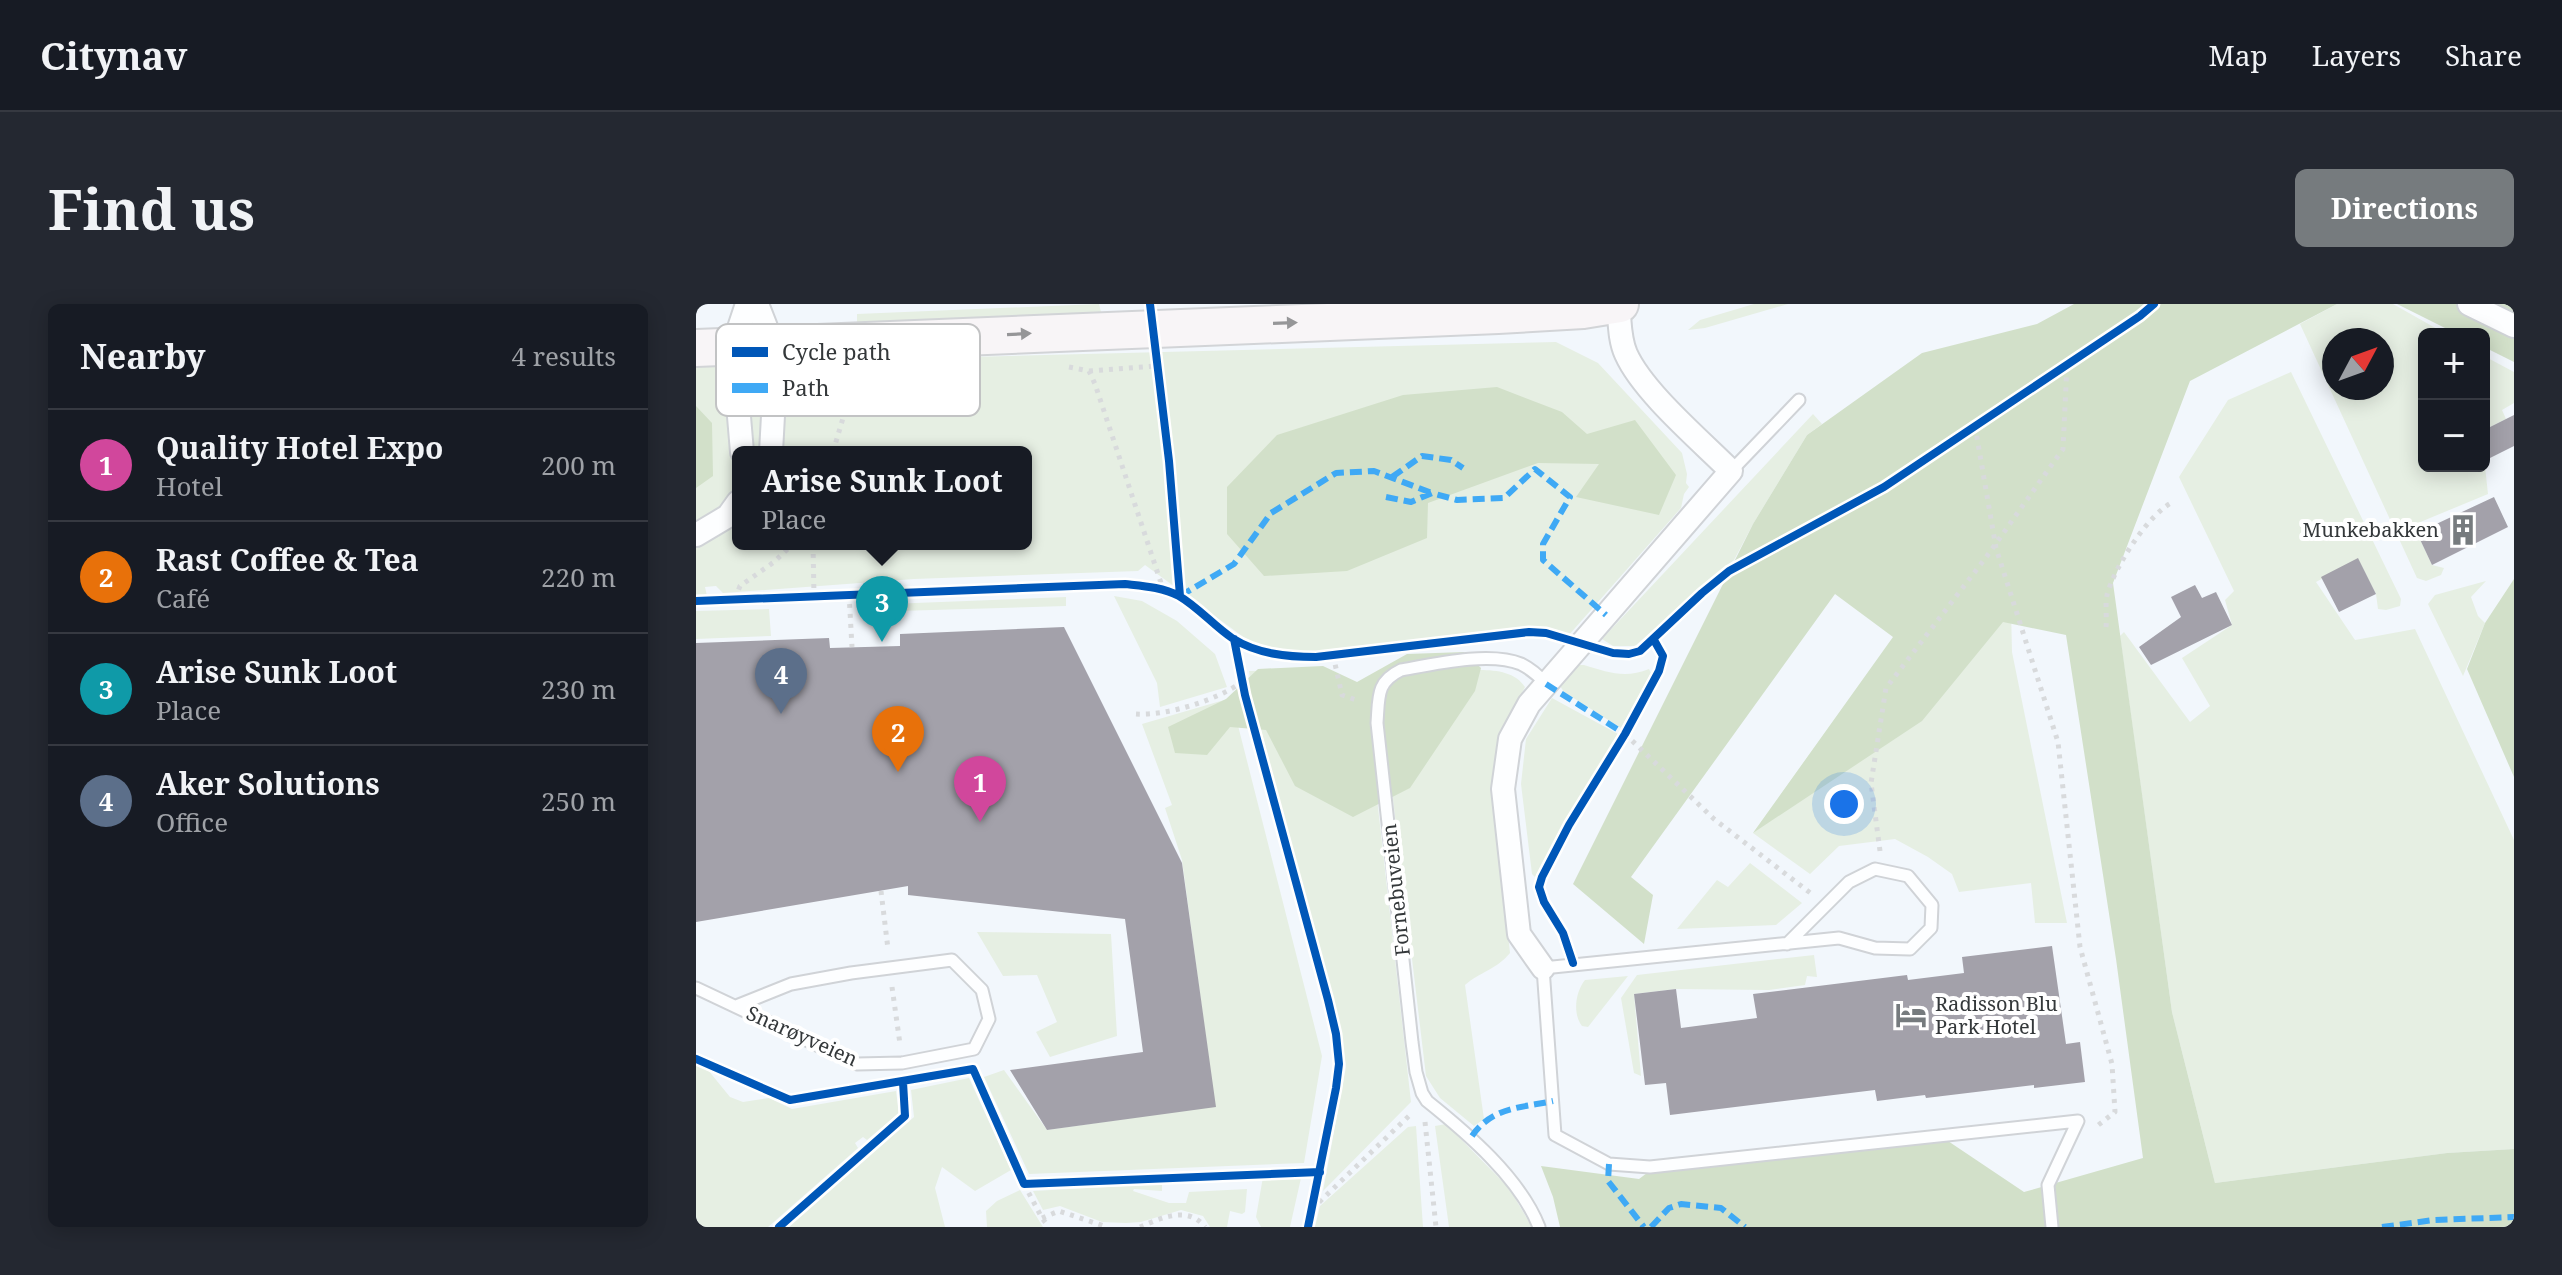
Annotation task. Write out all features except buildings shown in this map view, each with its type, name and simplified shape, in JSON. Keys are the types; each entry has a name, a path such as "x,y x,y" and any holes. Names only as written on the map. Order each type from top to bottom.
{"main road":[{"path":"980,336 1498,315 1583,310 1619,304"},
{"path":"696,348 716,347"}],"street":[{"path":"740,324 747,304"},
{"path":"757,304 765,324"},
{"path":"1543,968 1519,934 1503,789 1510,739 1529,704 1731,471 1649,388 1633,367 1622,344 1619,304"},
{"path":"2469,304 2514,326"},
{"path":"739,416 741,446"},
{"path":"771,446 773,416"},
{"path":"696,537 732,510"},
{"path":"696,537 715,534 732,524"}],"lane":[{"path":"1731,471 1799,400"},
{"name":"Fornebuveien","path":"1423,1098 1416,1072 1377,723 1379,693 1389,676 1401,670 1486,659 1511,661 1536,674 1546,684"},
{"path":"1787,944 1849,882 1878,869 1908,876 1932,905 1931,928 1910,949 1875,948 1839,938 1787,944 1543,968 1555,1135 1609,1164 1650,1167 2078,1121 2048,1185 2052,1227"},
{"name":"Snarøyveien","path":"696,988 857,1064 902,1063 974,1049 989,1019 982,990 952,960 791,984 736,1006"},
{"path":"1423,1098 1472,1136 1504,1173 1539,1227"}],"path":[{"path":"1156,351 1159,382"},
{"path":"1878,869 1880,844 1871,783 1886,688 2063,449 2068,376 2073,364 2054,373"},
{"path":"1063,365 1089,371 1157,366"},
{"path":"1089,371 1167,591"},
{"path":"2056,384 2068,376"},
{"path":"835,446 844,416"},
{"path":"1962,435 1988,417"},
{"path":"1975,426 1995,544 2058,742 2080,947 2112,1064 2115,1112 2064,1151"},
{"path":"1965,449 1988,433"},
{"path":"2106,627 2107,595 2130,545 2164,506 2173,502"},
{"path":"735,599 740,586 787,550"},
{"path":"813,550 814,596"},
{"path":"1150,587 1167,591"},
{"path":"849,594 852,647"},
{"path":"838,595 865,594"},
{"path":"798,596 826,595"},
{"path":"722,600 751,598"},
{"path":"1348,653 1329,655 1342,695 1378,707"},
{"path":"1239,672 1245,695"},
{"path":"1136,714 1153,715 1226,693 1242,682"},
{"path":"1617,747 1632,721"},
{"path":"1625,734 1714,819 1827,905"},
{"path":"1311,1214 1423,1098"},
{"path":"1423,1098 1436,1227"},
{"path":"1018,1170 1049,1227"},
{"path":"1024,1184 1040,1184"},
{"path":"1311,1214 1315,1197"},
{"path":"1042,1218 1059,1211 1107,1227"},
{"path":"1140,1227 1166,1216 1185,1214 1200,1220 1205,1227"}],"shaded area":[{"path":"1099,304 1102,316 857,324 857,314"},
{"path":"1754,304 1788,304 1688,330 1700,320"},
{"path":"2337,304 2393,304 2435,328 2418,328 2418,472 2486,472 2488,494 2418,523 2417,533 2432,565 2444,568 2441,575 2426,581 2417,578 2335,400 2394,400 2394,328 2322,328 2322,372 2300,324"},
{"path":"1556,342 1598,363 1682,453 1689,487 1681,508 1568,636 1268,655 1145,565 1138,571 914,579 723,593 716,586 705,587 707,596 696,597 696,364 716,363 716,416 980,416 980,357"},
{"path":"2490,359 2514,372 2514,403 2502,410 2506,419 2490,427"},
{"path":"2291,372 2401,599 2400,606 2378,609 2376,594 2358,559 2316,582 2355,640 2415,629 2514,840 2514,1149 2447,1153 2215,1183 2172,1012 2120,636 2124,632 2190,722 2210,706 2182,658 2232,625 2225,600 2234,591 2179,477 2228,400"},
{"path":"1813,414 1822,424 1807,435 1734,560 1635,646 1613,646 1602,639"},
{"path":"2009,524 2012,652 2067,923 2035,923 2031,883 1959,892 1952,874 1895,839 1839,846 1810,874 1753,833 1894,637"},
{"path":"2486,581 2471,597 2478,616 2485,623 2463,676 2428,604 2435,595"},
{"path":"1114,596 1142,601 1177,621 1215,654 1227,687 1160,707 1157,683"},
{"path":"1066,597 1066,606 864,612 864,605"},
{"path":"769,609 771,636 696,639 696,611"},
{"path":"1579,665 1624,674 1649,669 1651,673 1621,728 1564,692 1560,686"},
{"path":"1327,669 1368,718 1411,1102 1323,1191 1346,1067 1342,1039 1252,695 1249,671"},
{"path":"1448,671 1501,672 1525,687 1502,732 1502,875 1510,953 1465,985 1484,1119 1474,1126 1440,1098 1426,1076 1383,716"},
{"path":"1231,698 1322,1056 1304,1163 1029,1174 984,1077 1004,1070 1047,1130 1215,1106 1182,860 1165,808 1172,805 1142,724"},
{"path":"1552,698 1618,734 1535,877 1532,874 1521,784 1526,739"},
{"path":"1750,863 1802,903 1776,925 1677,929 1717,880 1728,887"},
{"path":"977,932 1111,934 1117,1036 1050,1057 1036,1032 1057,1022 1037,975 1003,976"},
{"path":"1814,955 1817,977 1807,976 1805,985 1769,990 1676,989 1634,994 1641,1076 1634,1073 1621,998 1637,975"},
{"path":"1628,976 1588,1027 1582,1026 1576,1002 1585,980"},
{"path":"696,1065 708,1070 730,1097 743,1102 769,1098 792,1109 896,1091 899,1113 867,1140 863,1137 855,1143 858,1148 768,1227 696,1227"},
{"path":"969,1078 1011,1170 975,1191 942,1167 935,1188 945,1227 789,1227 914,1117 911,1090"},
{"path":"1446,1124 1509,1188 1532,1227 1449,1227 1435,1126"},
{"path":"1416,1126 1423,1227 1315,1227 1320,1206 1408,1127"},
{"path":"1263,1177 1301,1178 1290,1227 1261,1227 1256,1217"},
{"path":"1162,1184 1162,1191 1133,1191 1169,1203 1186,1203 1189,1192 1247,1189 1245,1212 1230,1211 1227,1227 1210,1227 1203,1216 1181,1210 1141,1222 1102,1222 1060,1206 1043,1210 1033,1191"},
{"path":"1020,1190 1043,1227 987,1227 986,1211 997,1201"}],"green space":[{"path":"2074,304 2337,304 2190,381 2113,583 2172,1012 2215,1183 2447,1153 2514,1149 2514,1227 1560,1227 1541,1166 1639,1179 1667,1158 1942,1137 2024,1192 2143,1158 2066,635 2003,622 1922,721 1753,833 1893,637 1835,594 1631,877 1653,895 1644,944 1573,884 1753,524 1807,435 1922,353 2037,324"},
{"path":"2397,304 2514,304 2514,362 2490,350 2490,328 2445,328"},
{"path":"1497,387 1562,412 1587,434 1635,420 1676,475 1659,515 1576,497 1599,464 1538,463 1428,503 1427,538 1347,571 1264,576 1227,534 1227,487 1277,435 1403,395"},
{"path":"696,406 712,423 713,476 696,488"},
{"path":"2514,579 2514,777 2467,669 2485,623"},
{"path":"1464,652 1481,668 1475,691 1410,788 1353,817 1295,786 1266,730 1230,727 1207,755 1175,753 1168,727 1226,699 1258,669 1323,666 1357,682 1407,654"}],"marked path":[{"path":"1392,477 1422,456 1451,460 1463,468"},
{"path":"1386,497 1411,502 1432,493 1457,500 1504,498 1535,469 1570,497 1543,544 1543,560 1606,615"},
{"path":"1180,596 1234,564 1271,513 1336,473 1374,471 1432,493"},
{"path":"1546,684 1625,734"},
{"path":"1472,1136 1488,1119 1498,1114 1553,1101"},
{"path":"1609,1164 1608,1181 1644,1227"},
{"path":"1651,1227 1669,1208 1681,1204 1721,1208 1745,1227"},
{"path":"2382,1227 2434,1220 2514,1217"}],"cycle path":[{"path":"1150,304 1169,461 1180,596"},
{"path":"696,601 1125,584 1173,593 1242,643 1283,655 1316,657 1529,632 1546,633 1613,653 1629,654 1640,651 1729,571 1884,487 2154,304"},
{"path":"1234,639 1245,695 1336,1034 1339,1064 1336,1088 1308,1227"},
{"path":"1573,963 1563,933 1544,902 1539,887 1569,825 1625,734 1659,671 1663,656 1654,640"},
{"path":"696,1059 790,1100 973,1069 1024,1184 1320,1172"},
{"path":"779,1227 905,1116 903,1082"}],"place":[{"name":"Munkebakken","path":"2463,530"},
{"name":"Arise Sunk Loot","path":"882,642"},
{"name":"Aker Solutions","path":"781,714"},
{"name":"Rast Coffee & Tea","path":"898,772"},
{"name":"Quality Hotel Expo","path":"980,822"},
{"name":"Radisson Blu Park Hotel","path":"1911,1015"}]}
